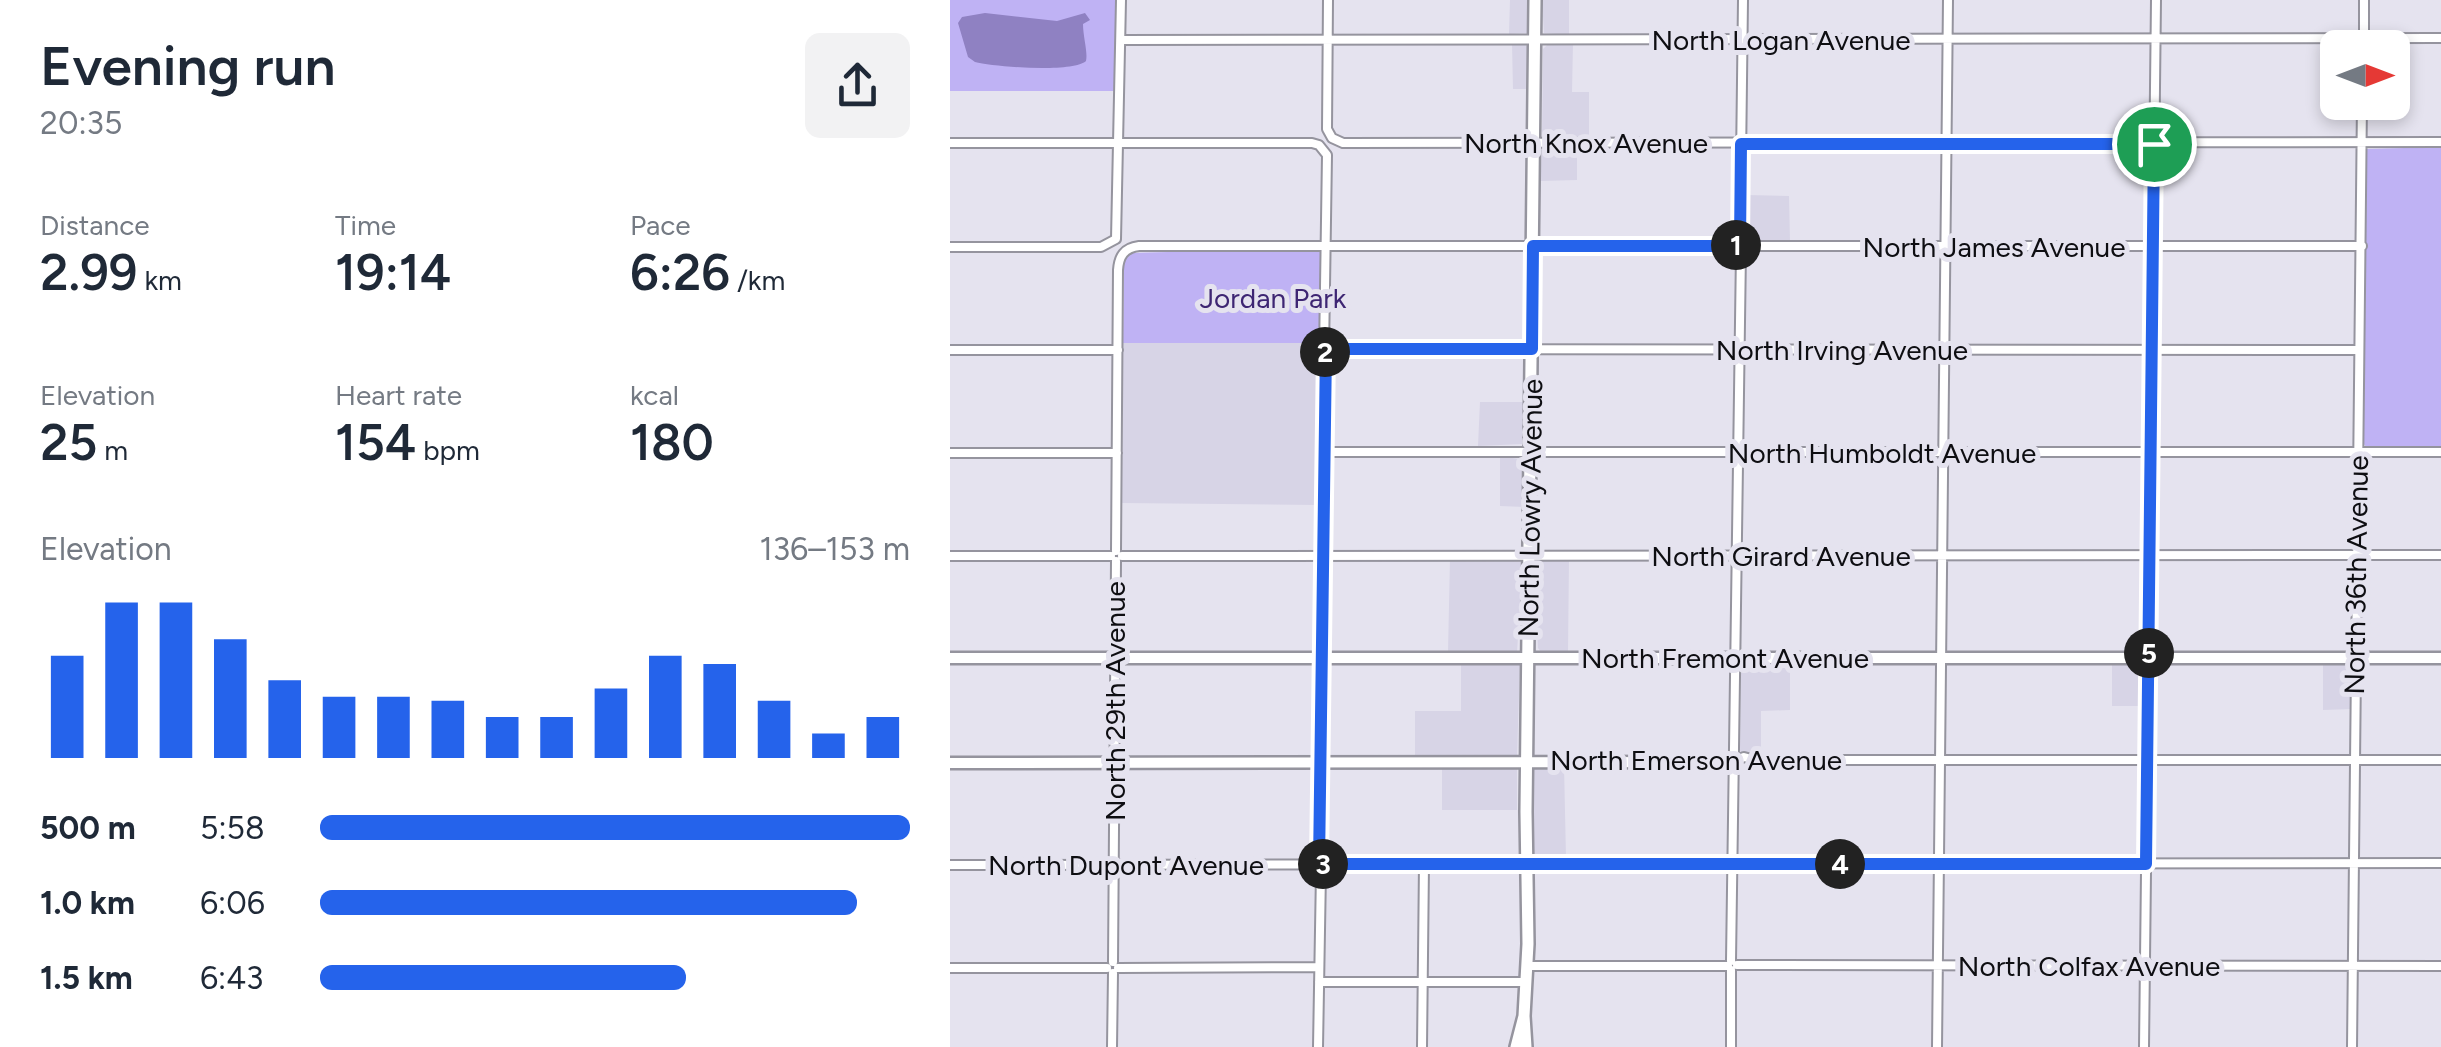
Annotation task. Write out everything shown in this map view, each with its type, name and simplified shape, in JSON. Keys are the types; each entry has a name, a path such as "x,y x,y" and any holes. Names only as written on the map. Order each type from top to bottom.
{"main road":[{"name":"North Lowry Avenue","path":"1526,1047 1535,0"},
{"name":"North Lowry Avenue","path":"1516,1047 1524,1016"}],"street":[{"path":"950,247 1101,246 1114,242 1119,228 1122,0"},
{"path":"1328,0 1328,40"},
{"path":"1731,1047 1743,0"},
{"path":"1937,1047 1948,0"},
{"path":"2144,1047 2156,0"},
{"path":"2364,0 2364,30"},
{"name":"North Logan Avenue","path":"2410,40 2441,38"},
{"name":"North Logan Avenue","path":"1120,40 2320,42"},
{"name":"North Knox Avenue","path":"1328,40 1327,125 1332,138 1344,143 2441,142"},
{"name":"North 36th Avenue","path":"2352,1047 2362,120"},
{"path":"950,143 1312,143 1322,148 1327,158 1318,1047"},
{"name":"North James Avenue","path":"1124,252 1139,246 2362,246"},
{"name":"North 29th Avenue","path":"1112,1047 1118,270 1124,252"},
{"name":"North Irving Avenue","path":"1326,349 2359,350"},
{"path":"950,350 1118,350"},
{"name":"North Humboldt Avenue","path":"1324,452 2441,452"},
{"path":"950,453 1117,453"},
{"name":"North Girard Avenue","path":"950,556 2441,555"},
{"name":"North Fremont Avenue","path":"950,658 2441,658"},
{"name":"North Emerson Avenue","path":"950,763 1733,762 1744,758 2441,760"},
{"name":"North Dupont Avenue","path":"950,865 2441,863"},
{"path":"1422,1047 1424,864"},
{"name":"North Colfax Avenue","path":"1528,966 2441,966"},
{"path":"950,968 1320,967"},
{"path":"1319,982 1526,982"}],"shaded area":[{"path":"1510,0 1530,0 1527,33 1509,34"},
{"path":"1542,0 1569,0 1569,35 1544,33"},
{"path":"985,13 1057,21 1085,13 1090,20 1083,24 1086,61 1050,68 975,62 968,57 958,23 962,17"},
{"path":"1549,43 1573,43 1572,92 1589,92 1589,138 1542,137 1543,49"},
{"path":"1512,44 1525,44 1529,49 1529,89 1513,89"},
{"path":"1577,147 1577,180 1540,181 1542,148"},
{"path":"1746,195 1789,196 1790,241 1747,240"},
{"path":"1123,343 1320,343 1317,505 1122,503"},
{"path":"1480,402 1526,402 1522,444 1478,446"},
{"path":"1500,456 1525,460 1525,507 1500,506"},
{"path":"1450,559 1523,562 1517,652 1448,652"},
{"path":"1541,559 1569,559 1568,651 1541,652 1538,648 1534,567"},
{"path":"2348,661 2353,666 2352,709 2323,710 2323,663"},
{"path":"1461,662 1520,664 1517,756 1415,756 1415,711 1461,711"},
{"path":"1745,663 1790,664 1790,710 1761,711 1761,755 1742,755 1740,751 1741,668"},
{"path":"2112,663 2145,664 2145,706 2112,706"},
{"path":"1442,765 1517,765 1517,810 1442,810"},
{"path":"1564,765 1566,858 1536,858 1534,769"}],"green space":[{"path":"950,0 1118,0 1116,91 950,91"},
{"path":"2441,147 2441,446 2367,448 2363,443 2367,149"},
{"name":"Jordan Park","path":"1317,248 1321,253 1320,343 1123,343 1124,262 1130,253"}],"route":[{"path":"1741,144 2154,144 2146,864 1319,864 1326,349 1532,349 1533,246 1736,246 1740,242 1741,144"}]}
